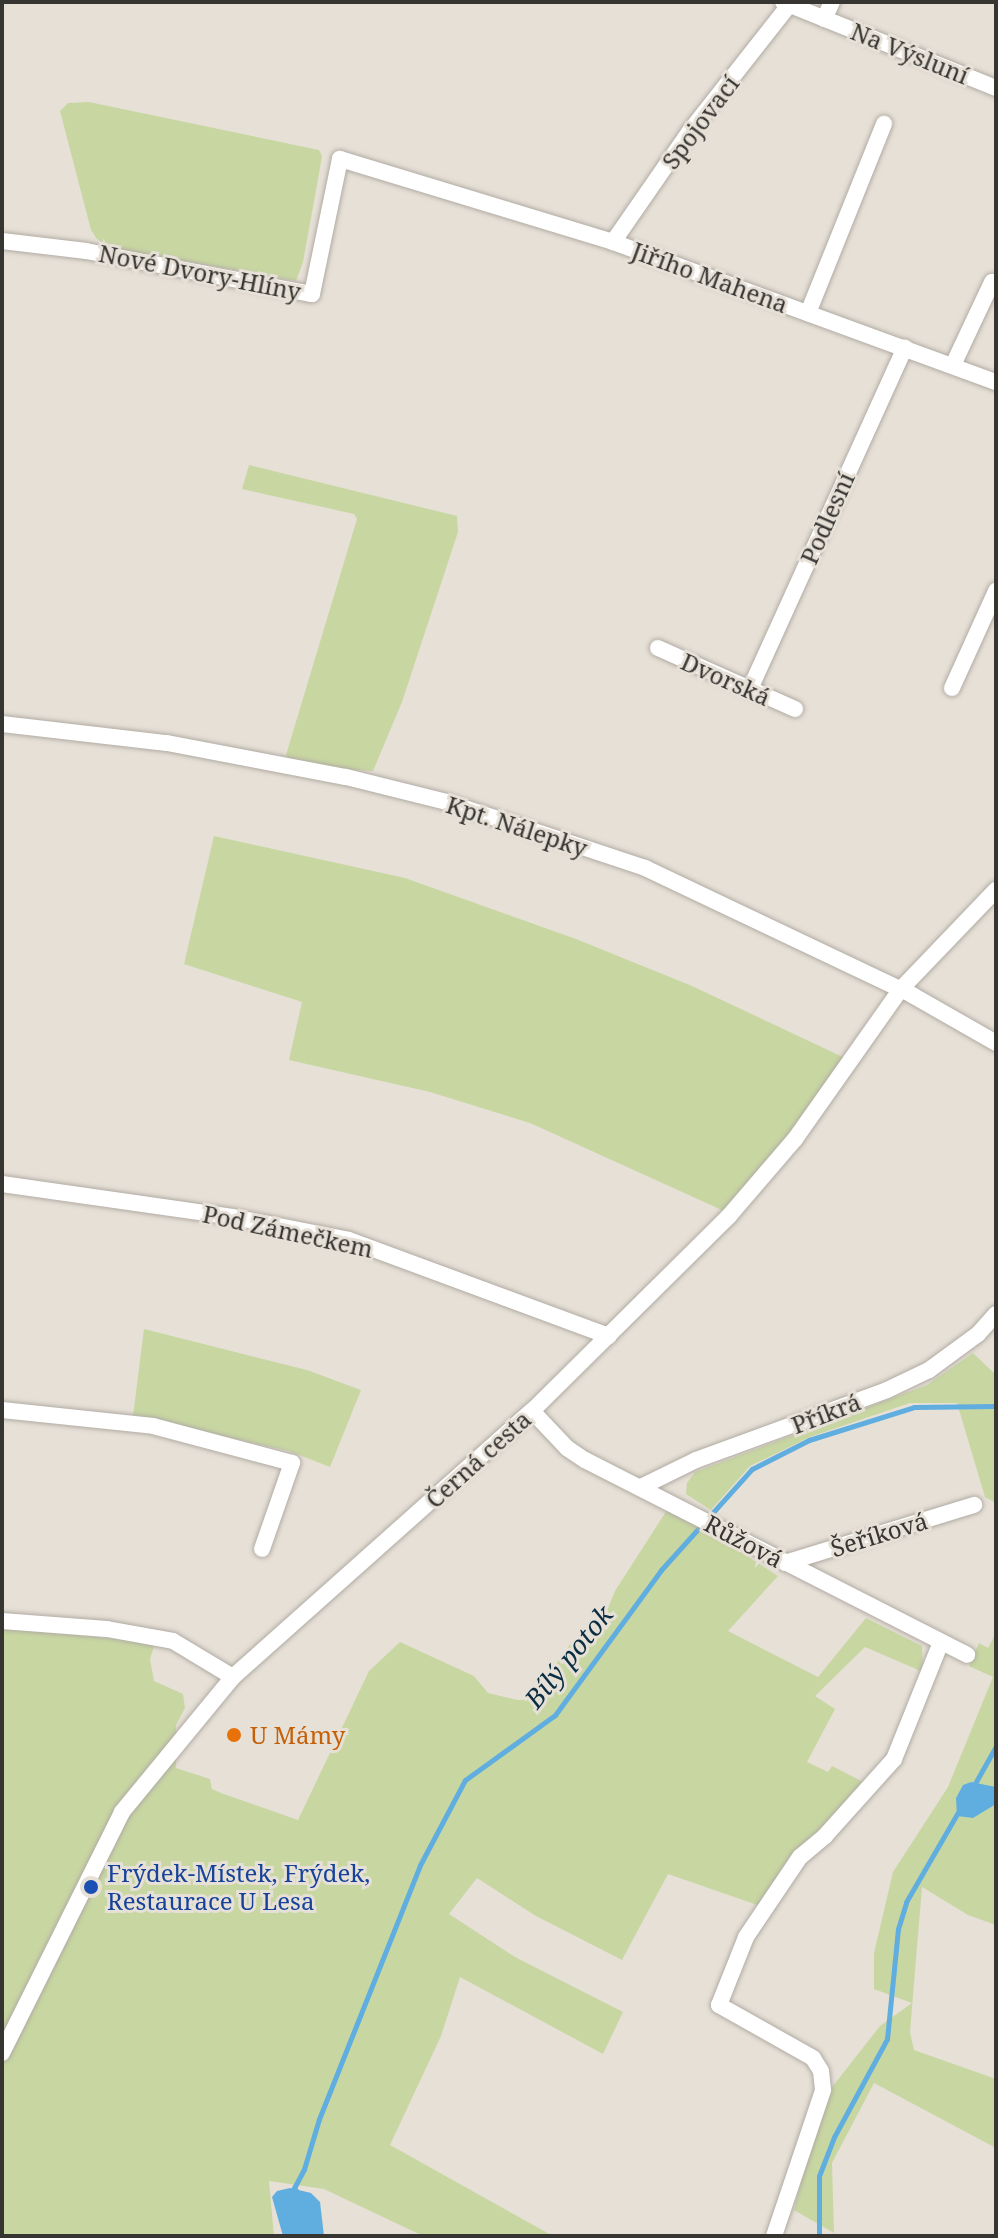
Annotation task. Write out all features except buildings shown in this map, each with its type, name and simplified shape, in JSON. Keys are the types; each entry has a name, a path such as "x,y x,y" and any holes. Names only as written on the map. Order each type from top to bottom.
{"street":[{"name":"Na Výsluní","path":"824,19 832,2"},
{"name":"Na Výsluní","path":"786,3 996,88"},
{"name":"Spojovací","path":"613,242 690,131 786,3"},
{"name":"Jiřího Mahena","path":"808,313 884,124"},
{"name":"Nové Dvory-Hlíny","path":"2,241 86,251 312,294 340,159 613,242"},
{"name":"Jiřího Mahena","path":"613,242 996,382"},
{"path":"953,365 992,282"},
{"name":"Podlesní","path":"750,689 905,347"},
{"path":"952,688 996,591"},
{"name":"Dvorská","path":"658,648 795,709"},
{"name":"Kpt. Nálepky","path":"2,724 167,743 346,777 447,802 645,868 900,990 996,1043"},
{"name":"Černá cesta","path":"2,2053 122,1812 233,1677 532,1411 729,1216 795,1139 900,990 996,890"},
{"name":"Pod Zámečkem","path":"2,1184 233,1217 349,1240 609,1336"},
{"name":"Příkrá","path":"641,1487 696,1460 860,1401 929,1370 978,1334 996,1314"},
{"path":"2,1410 153,1426 292,1463 262,1549"},
{"name":"Růžová","path":"532,1411 567,1448 967,1655"},
{"name":"Šeříková","path":"785,1563 974,1505"},
{"path":"2,1621 107,1629 173,1641 233,1677"},
{"path":"774,2236 823,2090 821,2071 813,2058 719,2005 746,1937 800,1857 825,1836 894,1759 941,1642"}],"green space":[{"path":"89,102 319,150 322,156 319,174 303,262 296,281 111,248 97,239 91,230 60,111 68,103"},
{"path":"249,465 457,516 458,532 402,702 373,771 335,769 290,760 286,755 357,519 354,514 242,489"},
{"path":"214,836 405,878 576,939 692,986 845,1058 792,1132 724,1211 530,1123 430,1092 289,1060 302,1002 184,964"},
{"path":"144,1329 307,1370 361,1390 330,1467 289,1451 133,1416"},
{"path":"973,1353 996,1375 996,1503 985,1497 957,1403 910,1403 810,1437 750,1466 711,1510 686,1494 687,1483 695,1472 927,1385"},
{"path":"667,1510 691,1520 778,1576 728,1631 818,1677 866,1618 922,1646 923,1672 865,1647 815,1696 835,1709 807,1762 828,1772 832,1766 867,1784 763,1907 668,1874 622,1960 536,1916 477,1878 449,1914 515,1957 623,2012 603,2054 460,1977 441,2036 390,2145 553,2236 423,2236 324,2189 269,2181 274,2236 2,2236 2,1628 155,1643 150,1659 154,1681 183,1694 185,1708 176,1725 176,1768 210,1779 212,1789 221,1793 298,1820 369,1671 400,1642 474,1676 488,1693 518,1700 544,1699 548,1691 547,1677 573,1640 590,1634 603,1620 615,1591"},
{"path":"996,1633 996,1925 968,1915 922,1887 910,2032 914,2050 996,2079 996,2148 874,2083 832,2163 834,2233 794,2210 808,2151 829,2091 880,2026 912,2003 874,1989 874,1953 893,1872 948,1787 993,1677 969,1666 979,1643 988,1648"}],"water":[{"path":"971,1782 996,1787 996,1804 973,1818 957,1816 956,1798 963,1785"},
{"path":"290,2188 311,2193 320,2202 324,2236 283,2236 272,2197 277,2191"}],"waterway":[{"name":"Bílý potok","path":"297,2192 294,2188 304,2169 319,2119 420,1865 465,1780 555,1715 661,1570 752,1469 809,1440 914,1407 996,1406"},
{"path":"973,1787 996,1746"},
{"path":"819,2236 819,2176 834,2137 887,2039 898,1929 906,1902 960,1809"}],"place":[{"name":"U Mámy","path":"234,1735"},
{"name":"Frýdek-Místek, Frýdek, Restaurace U Lesa","path":"91,1887"}]}
